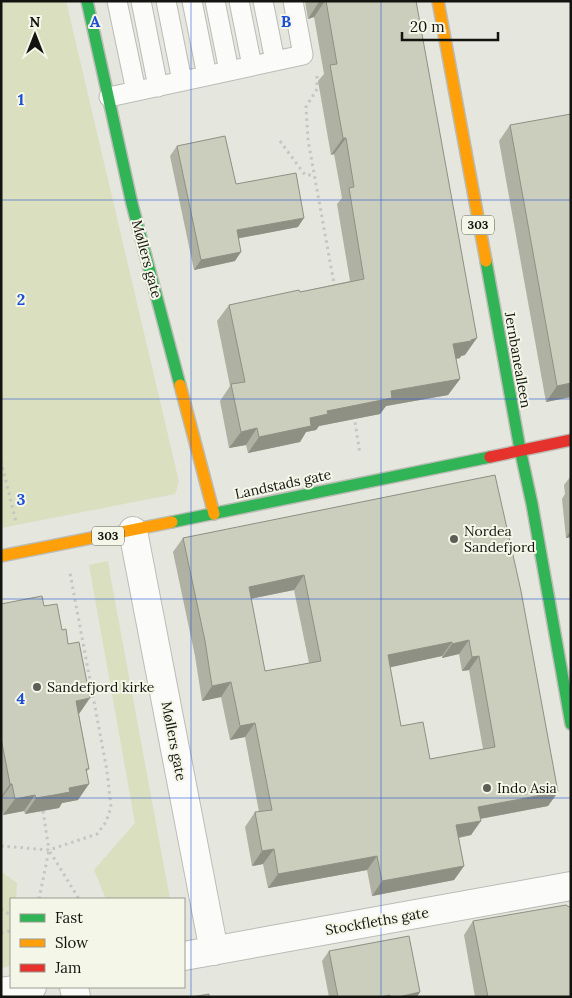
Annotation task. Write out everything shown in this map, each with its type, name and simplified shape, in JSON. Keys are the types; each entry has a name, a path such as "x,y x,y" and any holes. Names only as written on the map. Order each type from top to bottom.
{"main road":[{"name":"Møllers gate","path":"87,1 132,204 214,514"},
{"name":"Jernbanealleen","path":"438,1 571,724"},
{"name":"Landstads gate","path":"1,556 133,531 520,449 571,440"}],"street":[{"name":"Møllers gate","path":"133,531 214,951"},
{"name":"Stockfleths gate","path":"185,956 571,886"},
{"path":"1,992 26,988"}],"lane":[{"path":"118,1 136,91"},
{"path":"141,1 158,87"},
{"path":"166,1 182,81"},
{"path":"192,1 207,76"},
{"path":"215,1 229,71"},
{"path":"239,1 252,66"},
{"path":"263,1 275,61"},
{"path":"109,97 303,55 293,1"}],"path":[{"path":"317,89 306,107 308,140 335,291"},
{"path":"280,141 305,174 314,174"},
{"path":"353,410 360,456"},
{"path":"1,461 17,525"},
{"path":"1,846 49,850 97,834 106,822 111,807 107,772 69,568"},
{"path":"39,898 49,850 43,811"},
{"path":"49,850 78,898"}],"green space":[{"path":"1,1 66,1 179,482 175,494 1,528"},
{"path":"108,561 170,898 106,898 94,870 135,823 89,565"},
{"path":"1,872 17,883 16,898 10,898 10,966 1,968"}],"building":[{"path":"326,1 416,1 477,338 453,344 460,379 391,391 392,398 327,411 328,414 310,418 311,426 259,437 257,428 241,432 231,384 245,382 229,305 364,279 349,188 354,187 346,138 343,138 330,65 337,64"},
{"path":"571,114 571,383 557,386 510,125"},
{"path":"225,136 236,184 296,173 304,218 237,230 241,252 201,260 177,146"},
{"path":"495,475 521,591 558,792 478,807 481,821 456,825 464,866 382,881 377,856 278,874 274,849 262,851 255,812 272,810 255,723 240,726 231,682 212,686 205,641 183,538","holes":["304,575 321,661 265,671 249,587","469,640 472,657 479,656 495,747 430,759 423,722 401,726 388,655"]},
{"name":"Sandefjord kirke","path":"42,596 44,606 57,604 62,630 66,629 68,644 79,642 90,698 76,701 89,769 86,769 89,784 69,788 70,792 36,798 35,795 15,799 12,784 10,784 1,738 1,604"},
{"path":"566,905 571,908 571,997 488,997 473,921"},
{"path":"409,936 420,992 398,997 390,997 390,995 381,997 338,997 329,951"},
{"path":"209,994 209,997 192,997"}],"traffic: fast":[{"path":"87,1 132,204 180,385"},
{"path":"486,261 520,449"},
{"path":"520,449 532,504 571,724"},
{"path":"172,522 490,457"}],"traffic: slow":[{"path":"438,1 486,261"},
{"path":"180,385 214,514"},
{"path":"1,556 172,522"}],"traffic: jam":[{"path":"490,457 571,440"}],"place":[{"name":"Nordea Sandefjord","path":"454,539"},
{"name":"Sandefjord kirke","path":"37,687"},
{"name":"Indo Asia","path":"487,788"}]}
